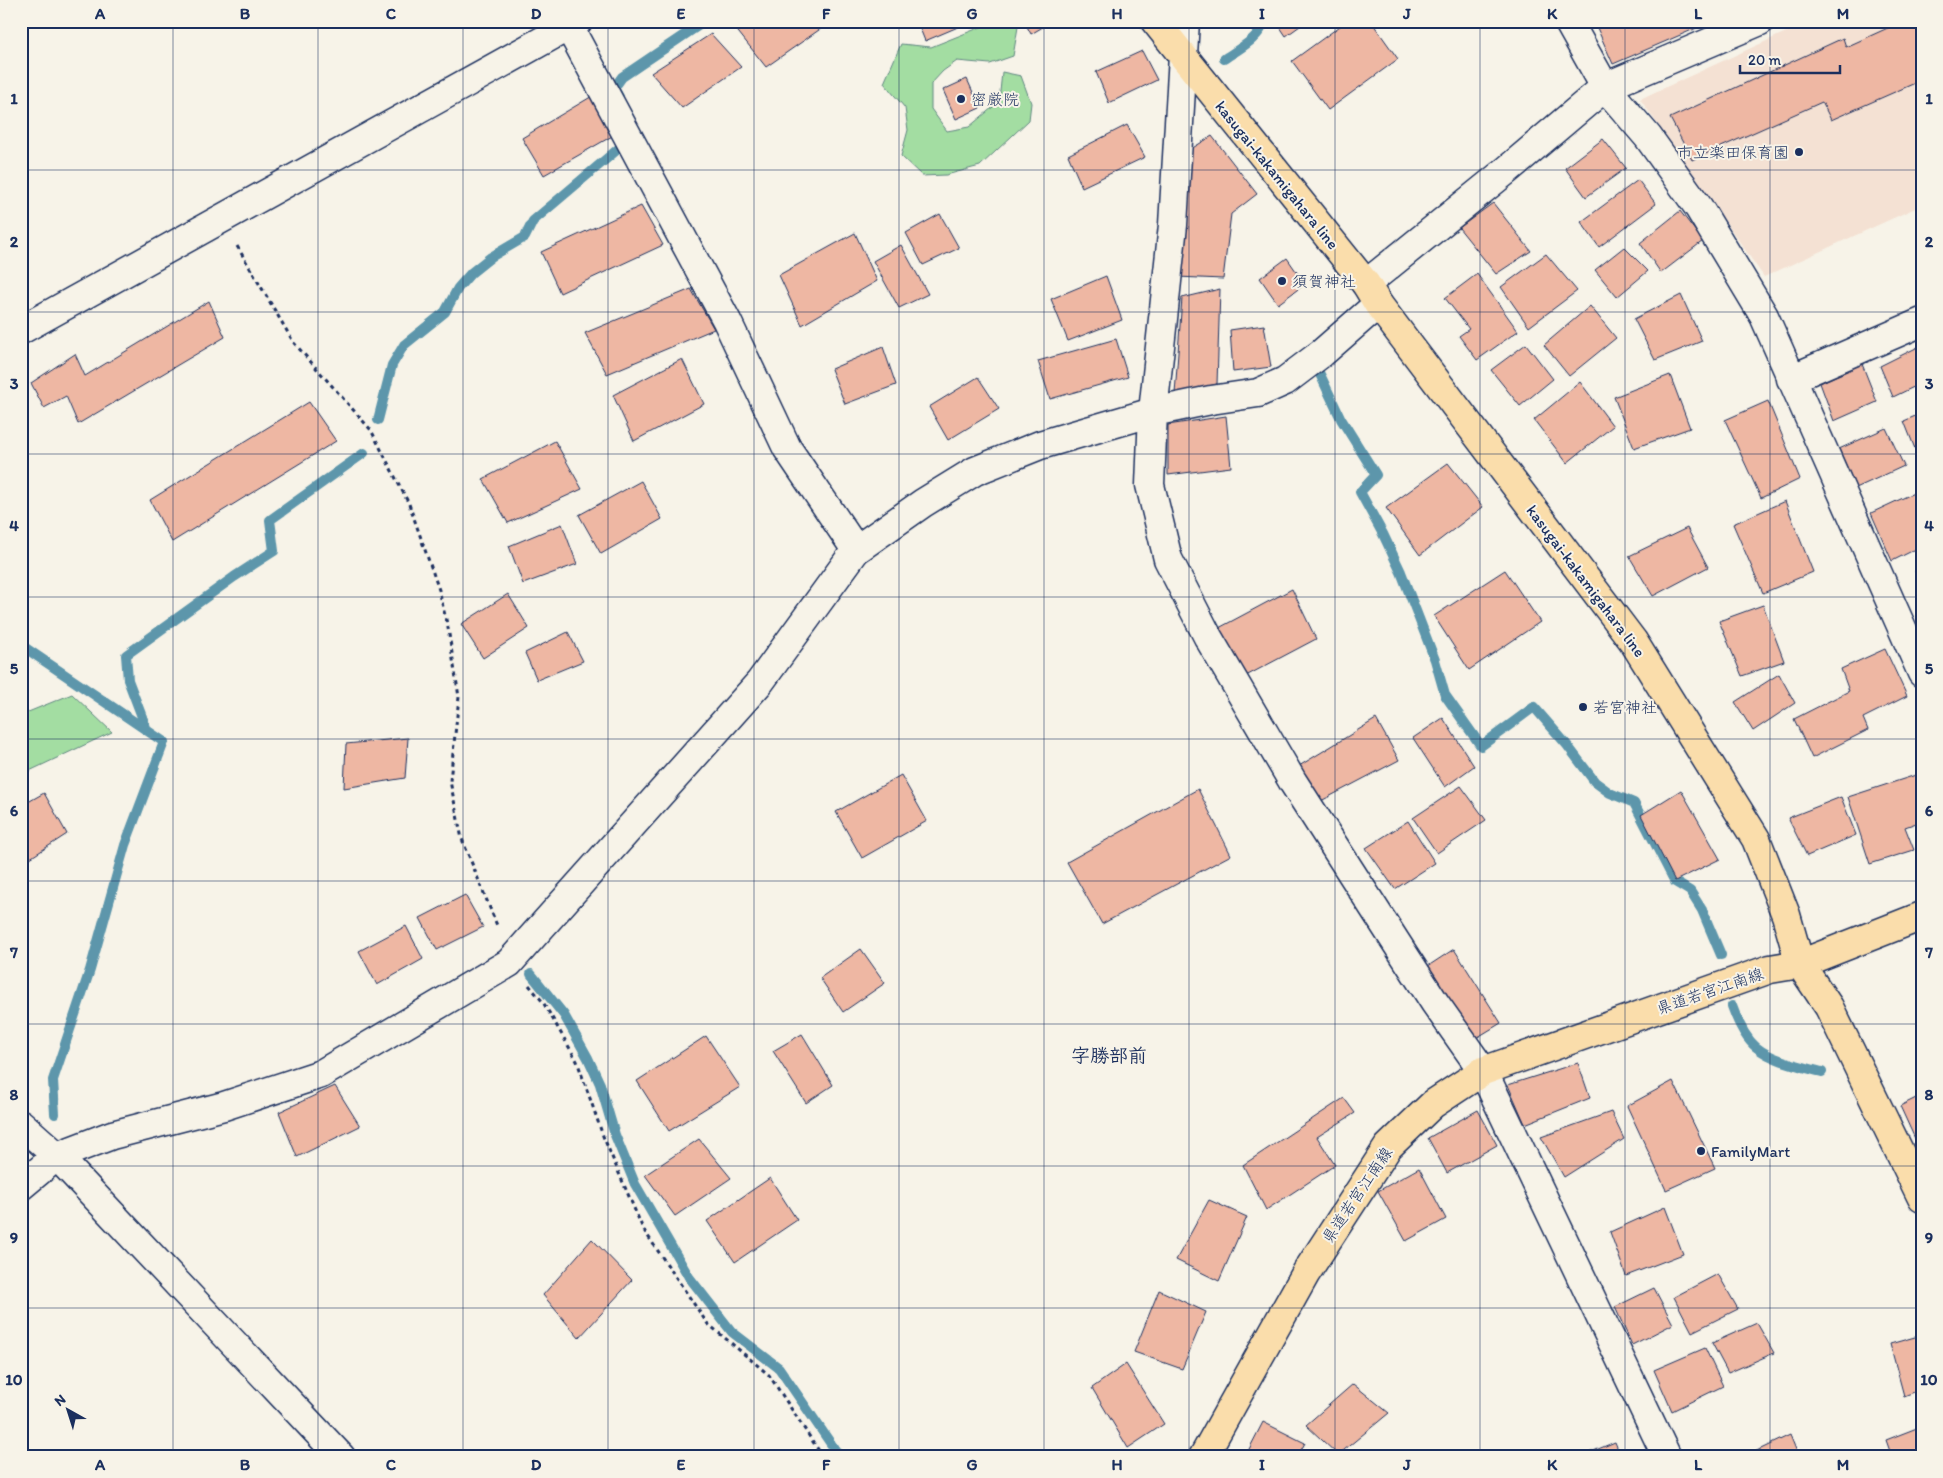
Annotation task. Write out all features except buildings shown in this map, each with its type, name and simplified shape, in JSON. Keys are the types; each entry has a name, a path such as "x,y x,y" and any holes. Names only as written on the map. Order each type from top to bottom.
{"main road":[{"name":"kasugai-kakamigahara line","path":"1155,21 1183,59 1372,294 1633,641 1756,839 1786,914 1800,964 1829,1007 1922,1198"},
{"name":"県道若宮江南線","path":"1204,1457 1306,1273 1388,1147 1434,1104 1483,1071 1770,970 1800,964 1922,916"}],"street":[{"path":"1185,21 1173,225 1153,412 1150,485 1168,559 1208,637 1293,782 1430,995 1483,1071 1667,1457"},
{"path":"1568,21 1605,86 1648,137 1699,208 1764,316 1922,673"},
{"path":"21,1186 56,1156 112,1135 224,1106 321,1074 509,963 760,682 856,550 923,503 976,471 1040,445 1153,412 1258,393 1285,381 1322,353 1372,294 1507,170 1605,86 1760,21"},
{"path":"21,330 571,23 727,321 787,448 856,550"},
{"path":"1791,379 1922,322"},
{"path":"21,1124 56,1156 341,1457"}],"path":[{"path":"221,220 294,343 371,430 409,504 439,590 448,628 459,697 450,781 462,839 499,932 509,963 544,1002 577,1061 603,1136 643,1230 707,1324 769,1375 823,1457"}],"shaded area":[{"name":"市立楽田保育園","path":"1830,21 1922,21 1922,205 1764,277 1640,99 1799,26"}],"green space":[{"path":"996,21 1014,21 1018,27 1013,56 990,64 957,61 943,71 931,84 931,109 947,131 969,127 999,102 1002,72 1021,76 1031,103 1029,120 980,166 946,175 922,176 901,156 908,130 905,108 884,83 901,44 931,47"},
{"path":"72,694 112,732 23,774 21,772 21,715"}],"waterway":[{"path":"619,97 614,88 622,77 705,21"},
{"path":"1224,59 1242,48 1253,38 1262,27 1264,21"},
{"path":"378,420 392,365 404,345 445,312 458,288 471,273 491,257 525,237 533,221 618,149"},
{"path":"1318,370 1341,419 1376,475 1360,492 1401,572 1435,660 1445,695 1481,746 1534,707 1567,745 1595,782 1610,793 1634,803 1675,882 1690,891 1702,910 1721,955"},
{"path":"147,730 128,680 126,655 234,577 274,551 270,520 364,453"},
{"path":"21,645 164,742 125,845 90,970 53,1080 55,1114"},
{"path":"531,974 564,1015 588,1058 600,1084 615,1135 635,1184 689,1277 732,1332 779,1368 840,1457"},
{"path":"1732,1006 1744,1033 1756,1047 1770,1056 1822,1072"}],"place":[{"name":"密厳院","path":"961,99"},
{"name":"市立楽田保育園","path":"1799,152"},
{"name":"須賀神社","path":"1282,281"},
{"name":"若宮神社","path":"1583,707"},
{"name":"FamilyMart","path":"1701,1151"}],"district":[{"name":"字勝部前","path":"1109,1055"}]}
